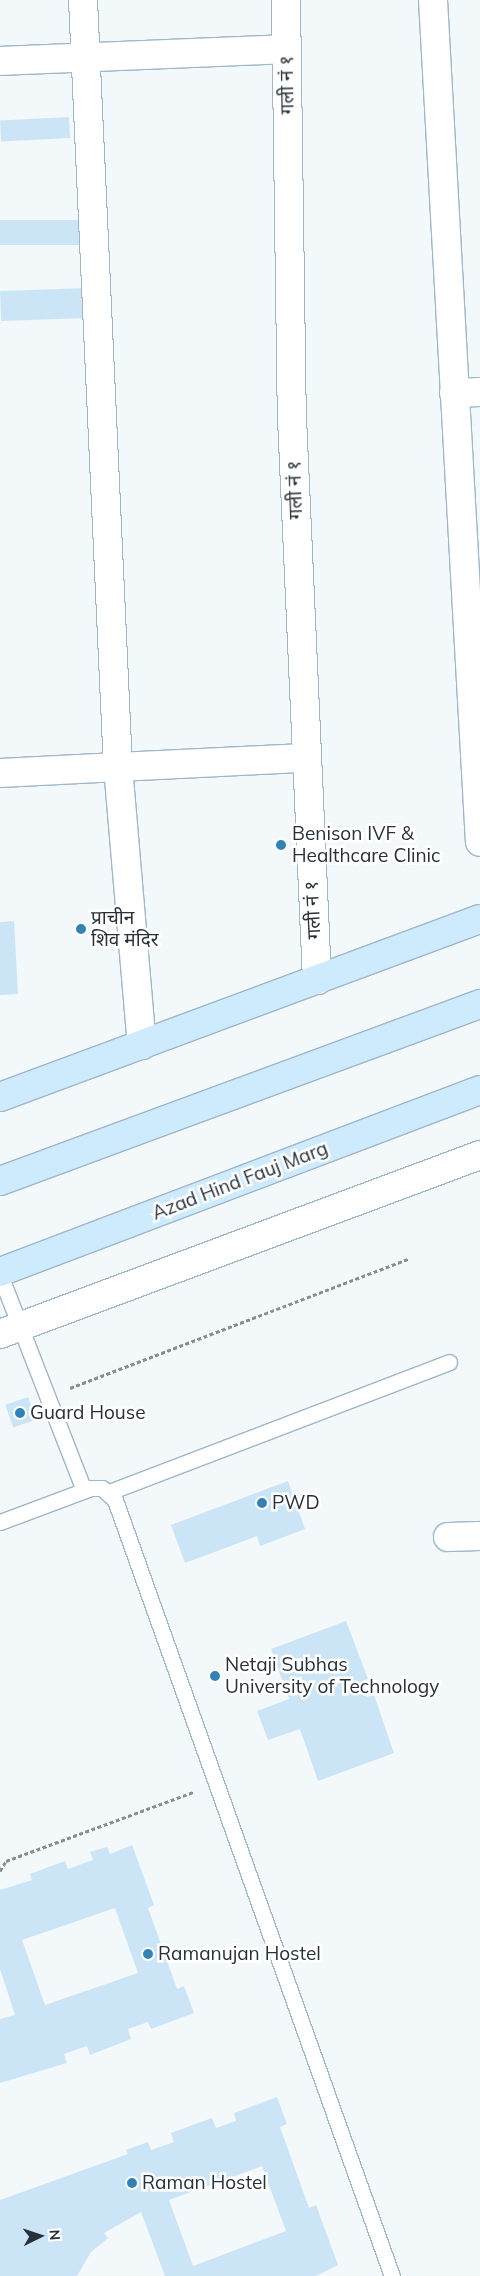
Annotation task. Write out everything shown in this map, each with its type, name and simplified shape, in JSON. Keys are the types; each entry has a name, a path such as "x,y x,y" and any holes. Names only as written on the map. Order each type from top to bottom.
{"main road":[{"path":"0,1097 480,919"},
{"path":"0,1181 480,1004"},
{"name":"Azad Hind Fauj Marg","path":"0,1273 480,1090"}],"street":[{"path":"82,0 118,767 142,1045"},
{"name":"गली नं १","path":"286,0 292,418 305,758 317,980"},
{"path":"433,0 467,392 480,842"},
{"path":"0,61 287,49"},
{"path":"0,773 305,758"},
{"path":"12,1330 480,1155"},
{"path":"448,1537 480,1536"}],"lane":[{"path":"0,1273 12,1330 50,1396 84,1490"},
{"path":"109,1492 449,1362"},
{"path":"0,1522 84,1490 102,1488 109,1492 217,1783 392,2276"}],"path":[{"path":"50,1396 408,1259"},
{"path":"0,1871 6,1861 217,1783"}],"building":[{"path":"69,117 70,138 1,142 0,121"},
{"path":"0,220 82,220 82,245 0,245"},
{"path":"87,288 88,318 1,321 0,291"},
{"path":"14,921 18,994 0,995 0,922"},
{"name":"Guard House","path":"28,1397 36,1420 13,1428 5,1405"},
{"name":"PWD","path":"288,1481 305,1529 260,1546 257,1536 185,1563 171,1525"},
{"path":"346,1621 368,1679 361,1682 367,1697 374,1695 394,1753 318,1781 300,1729 268,1740 257,1711 289,1699 271,1649"},
{"name":"Ramanujan Hostel","path":"132,1845 154,1905 148,1908 177,1989 184,1986 194,2013 151,2029 148,2022 128,2029 131,2039 90,2055 87,2046 64,2054 67,2063 0,2083 0,2019 15,2015 0,1969 0,1890 32,1880 30,1874 65,1861 68,1869 93,1860 90,1852 107,1847 110,1854","holes":["115,1908 138,1973 45,2005 22,1940"]},
{"name":"Raman Hostel","path":"277,2097 287,2124 280,2127 309,2208 316,2205 338,2265 316,2276 165,2276 141,2212 104,2233 108,2238 91,2252 77,2276 0,2276 0,2200 128,2154 126,2150 148,2142 151,2150 174,2142 171,2133 212,2118 216,2128 236,2121 234,2113","holes":["262,2166 286,2231 193,2266 169,2200"]}],"place":[{"name":"Benison IVF & Healthcare Clinic","path":"281,845"},
{"name":"प्राचीन शिव मंदिर","path":"81,929"},
{"name":"Guard House","path":"20,1413"},
{"name":"PWD","path":"262,1503"},
{"name":"Netaji Subhas University of Technology","path":"215,1676"},
{"name":"Ramanujan Hostel","path":"148,1954"},
{"name":"Raman Hostel","path":"132,2183"}]}
